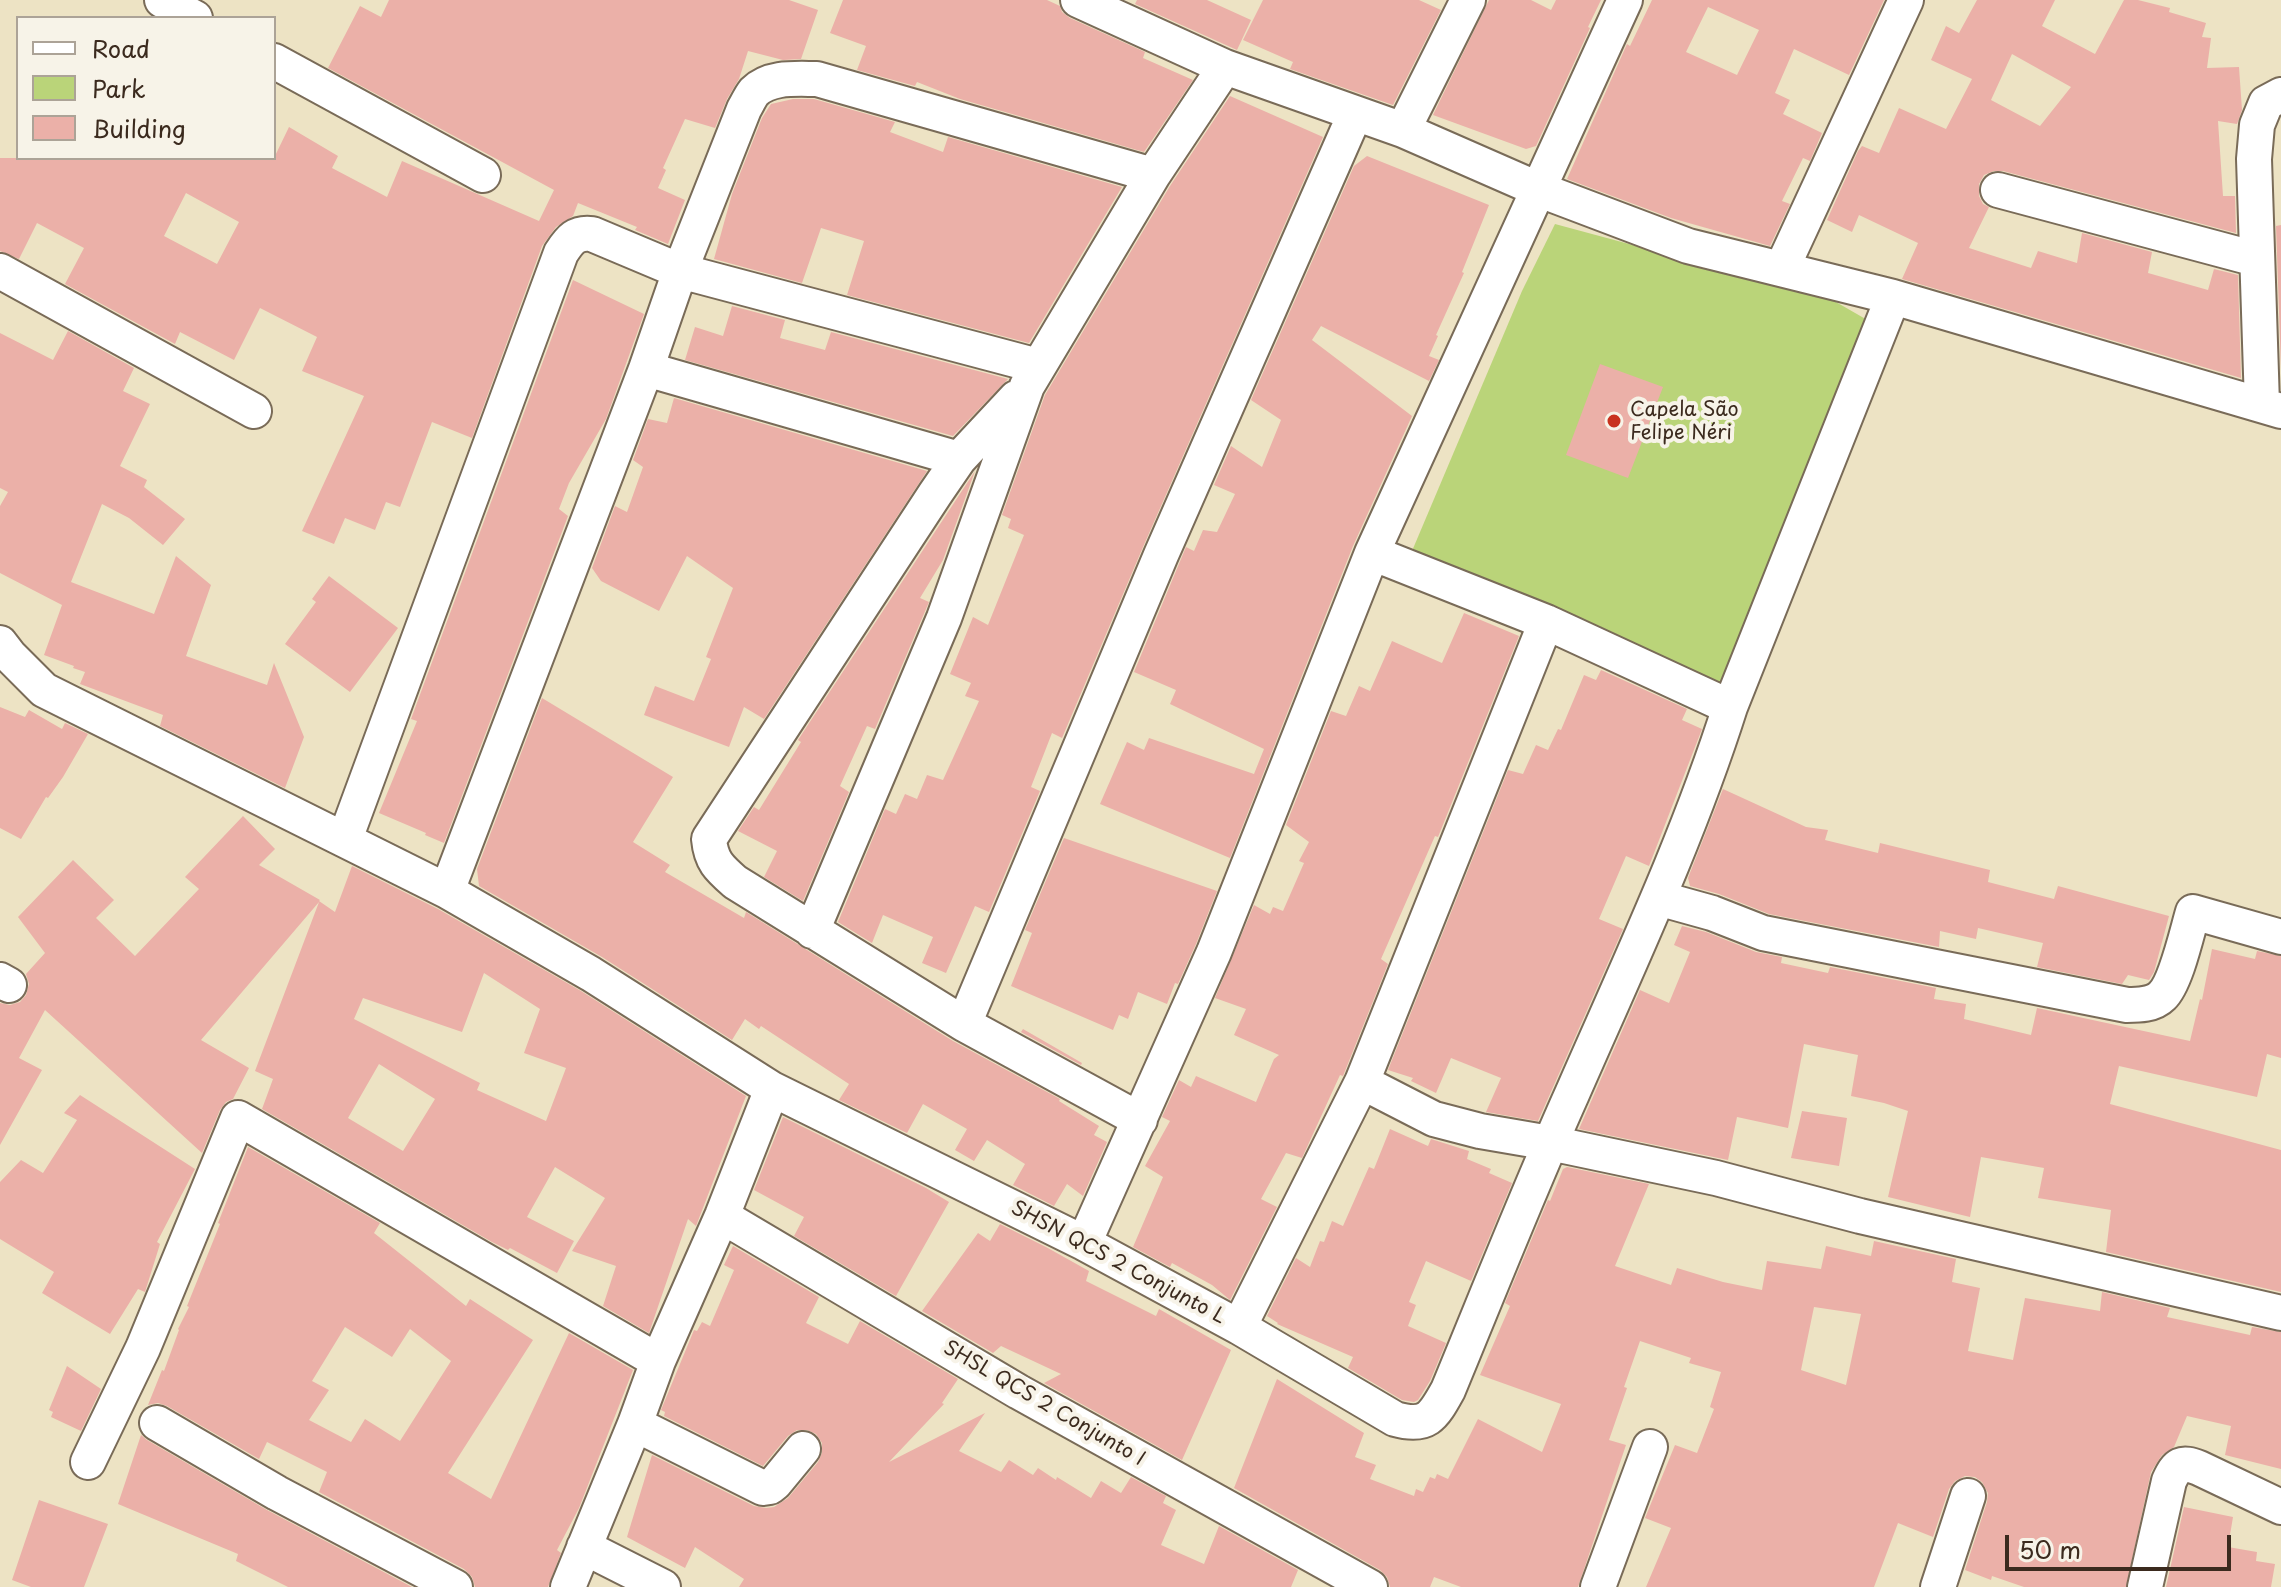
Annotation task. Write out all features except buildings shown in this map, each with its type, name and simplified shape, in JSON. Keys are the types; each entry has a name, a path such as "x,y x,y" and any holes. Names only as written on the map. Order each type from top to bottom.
{"street":[{"path":"162,0 191,16"},
{"path":"1078,0 1225,67 1403,130 1540,190 1688,246 1893,297 2271,407 2256,259 2254,159 2257,125 2266,103 2281,95"},
{"path":"1403,130 1468,0"},
{"path":"1084,1243 1214,952 1372,553 1625,0"},
{"path":"1782,268 1906,0"},
{"path":"276,62 483,175"},
{"path":"1140,1120 964,1024 756,896 719,868 710,854 709,839 959,459 1032,376 1153,175 1225,67"},
{"path":"447,891 646,369 680,271 744,109 755,92 772,82 786,79 817,79 1153,175"},
{"path":"964,1024 1161,555 1355,114"},
{"path":"1998,190 2256,259"},
{"path":"345,839 561,253 574,236 592,234 680,271 1032,376"},
{"path":"0,271 254,411"},
{"path":"1550,1143 1658,898 1713,761 1730,707 1893,297"},
{"path":"646,369 959,459"},
{"path":"812,931 944,618 1032,376"},
{"path":"1372,553 1546,622 1730,707"},
{"path":"1239,1327 1362,1082 1546,622"},
{"name":"SHSN QCS 2 Conjunto L","path":"0,643 44,690 447,891 591,974 772,1089 1084,1243 1239,1327 1395,1419 1411,1423 1425,1421 1437,1410 1550,1143"},
{"path":"1658,898 1712,913 1763,933 2127,1005 2144,1005 2162,997 2171,984 2193,912 2281,937"},
{"path":"1362,1082 1434,1119 1480,1131 1716,1178 1860,1216 2281,1313"},
{"path":"568,1587 772,1089"},
{"path":"88,1462 143,1348 238,1118 658,1361"},
{"name":"SHSL QCS 2 Conjunto I","path":"722,1216 1019,1392 1370,1587"},
{"path":"157,1423 277,1493 455,1587"},
{"path":"635,1424 763,1488 775,1483 803,1449"},
{"path":"1598,1587 1650,1447"},
{"path":"2145,1587 2169,1481 2181,1465 2199,1468 2281,1507"},
{"path":"1938,1587 1968,1496"},
{"path":"584,1547 663,1587"}],"green space":[{"path":"1555,224 1829,298 1876,325 1722,685 1412,551 1522,291"}],"place":[{"name":"Capela São Felipe Néri","path":"1614,421"}]}
